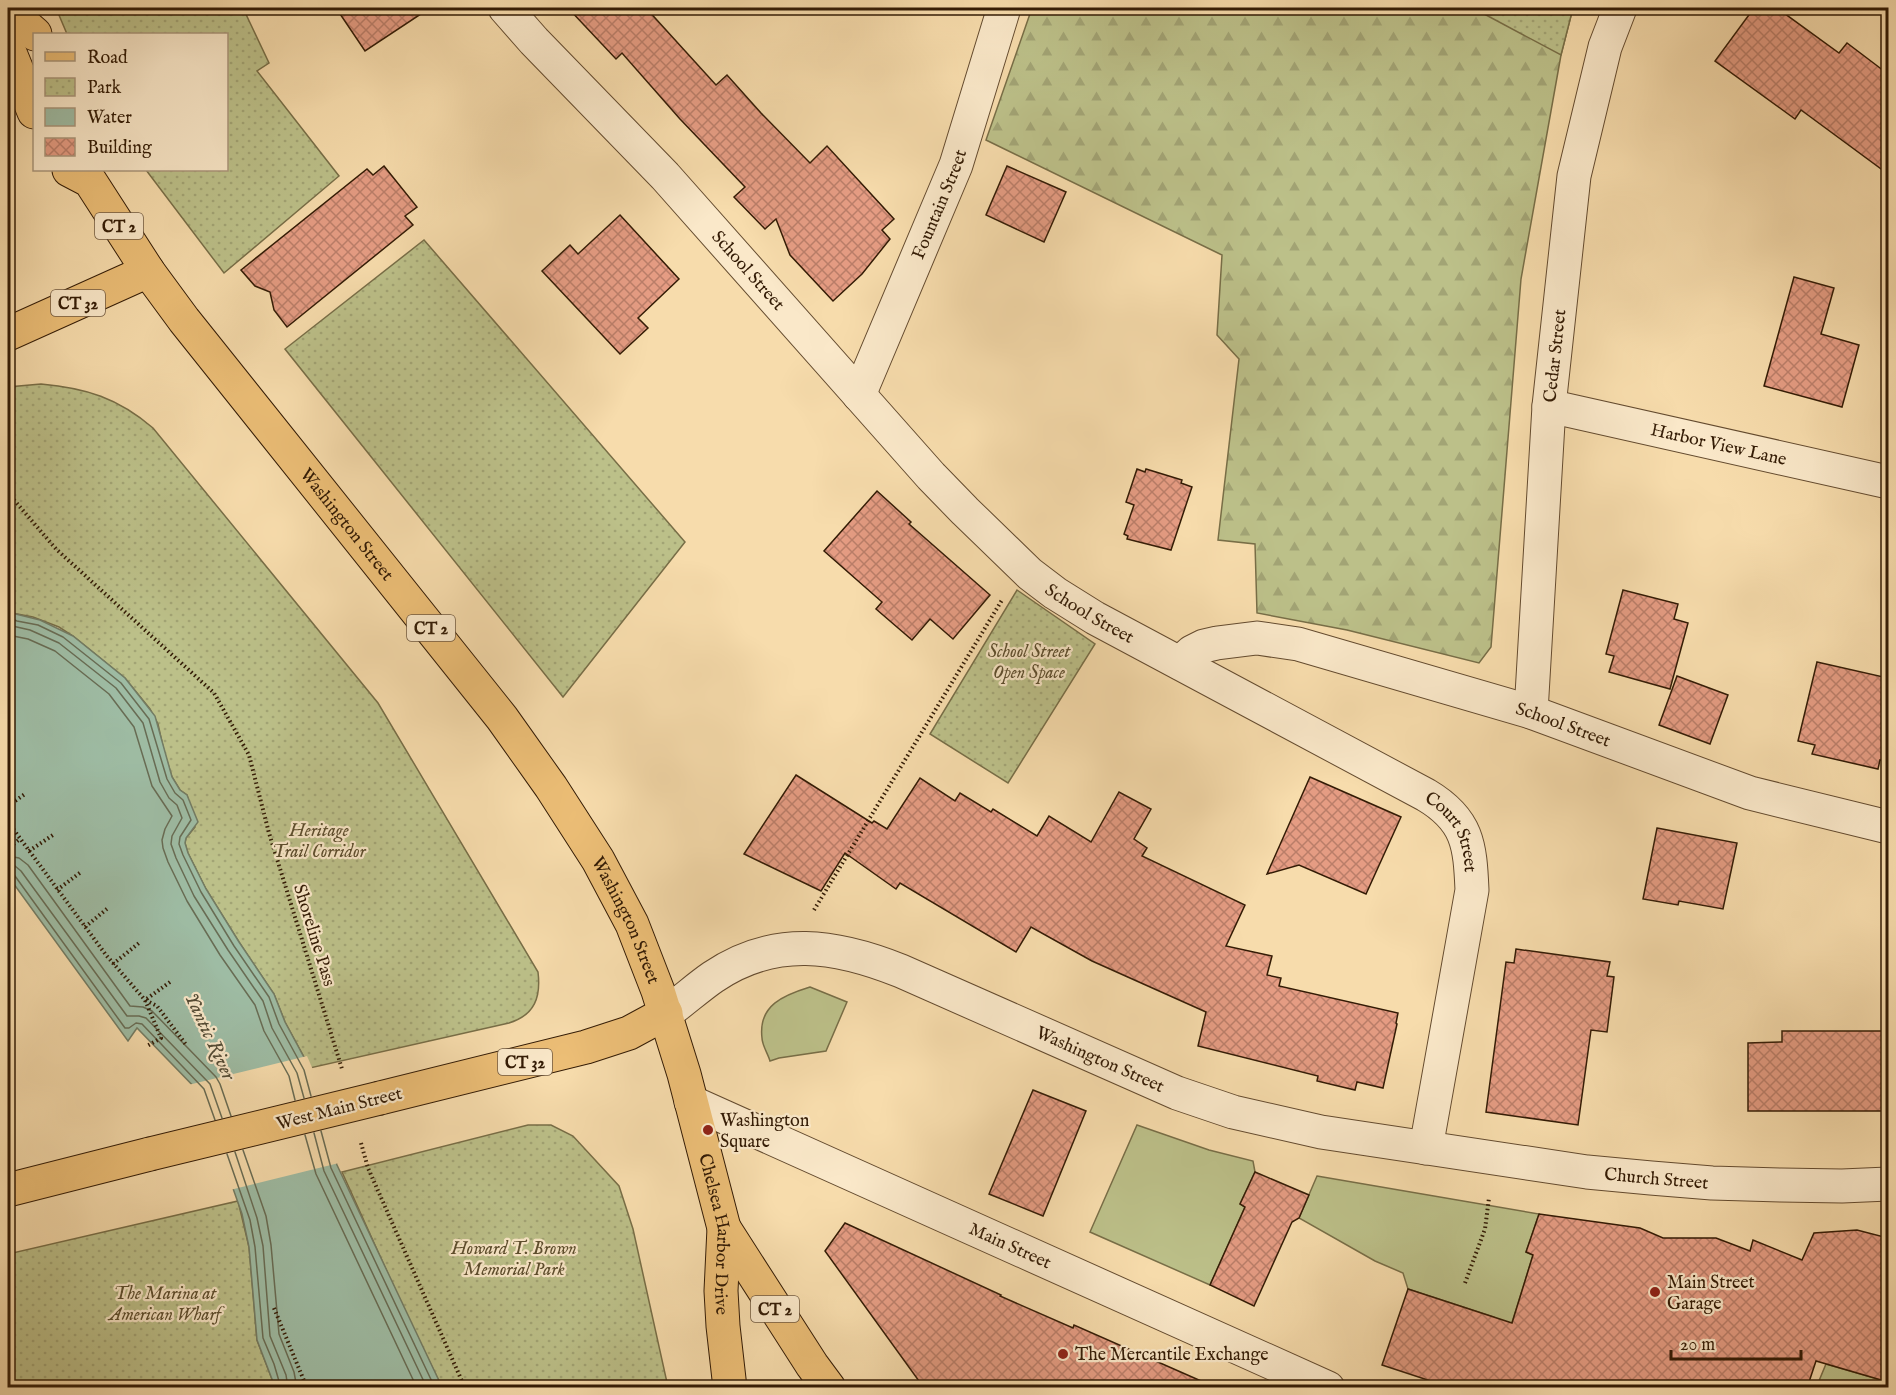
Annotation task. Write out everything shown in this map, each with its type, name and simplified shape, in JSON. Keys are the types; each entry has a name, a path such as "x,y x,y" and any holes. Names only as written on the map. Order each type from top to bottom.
{"main road":[{"path":"13,27 33,108"},
{"name":"Washington Street","path":"83,173 148,271 202,343 492,704 527,751 598,860 619,898 638,936 666,1013"},
{"name":"CT 32","path":"8,334 148,271"},
{"name":"West Main Street","path":"8,1190 586,1047 629,1032 666,1013"},
{"name":"Chelsea Harbor Drive","path":"666,1013 692,1102 724,1228 721,1299 730,1388"},
{"name":"CT 2","path":"724,1228 828,1388"}],"street":[{"name":"School Street","path":"505,8 665,176 931,476 1022,566 1055,593 1095,618 1180,663 1192,652 1204,646 1257,638 1329,652 1531,712 1750,793 1888,827"},
{"name":"Fountain Street","path":"859,395 956,165 1004,8"},
{"name":"Cedar Street","path":"1531,712 1549,406 1574,177 1605,47 1620,8"},
{"name":"Harbor View Lane","path":"1549,406 1888,482"},
{"name":"Court Street","path":"1180,663 1432,798 1447,809 1462,830 1469,855 1472,890 1426,1148"},
{"name":"Washington Street","path":"666,1013 712,977 760,953 793,948 839,952 872,960 902,971 1177,1093 1233,1112 1321,1131 1426,1148"},
{"name":"Main Street","path":"692,1102 1328,1388"},
{"name":"Church Street","path":"1426,1148 1587,1172 1712,1183 1842,1186 1888,1184"}],"path":[{"name":"Shoreline Pass","path":"8,493 56,549 214,693 249,755 269,833 343,1070"},
{"path":"813,911 1022,566"},
{"path":"8,806 25,794"},
{"path":"8,822 113,964 145,1000 161,1038 147,1046"},
{"path":"28,851 53,835"},
{"path":"8,841 11,846 20,839"},
{"path":"57,890 81,872"},
{"path":"85,927 108,908"},
{"path":"113,964 139,943"},
{"path":"145,1000 170,982"},
{"path":"145,1000 157,1006 188,1046"},
{"path":"359,1136 368,1168 465,1388"},
{"path":"1465,1283 1485,1229 1489,1197"},
{"path":"274,1308 307,1388"}],"green space":[{"path":"56,8 243,8 269,63 257,71 339,176 224,273 147,171 228,171 228,33 67,33"},
{"path":"1032,8 1573,8 1561,55 1521,279 1491,647 1479,663 1347,630 1257,613 1255,544 1218,540 1239,359 1217,335 1222,255 986,140"},
{"path":"1473,8 1573,8 1561,55"},
{"path":"424,240 685,542 563,697 285,349"},
{"name":"Heritage Trail Corridor","path":"41,384 73,388 101,396 127,409 153,428 378,703 538,972 537,997 525,1015 509,1023 310,1068 285,1022 274,994 206,889 188,853 186,838 195,827 187,795 180,790 172,777 158,724 150,709 125,678 73,636 59,627 33,617 12,613 8,606 8,387"},
{"name":"School Street Open Space","path":"1017,590 1095,644 1008,783 930,734"},
{"path":"810,987 847,1002 826,1051 770,1061 762,1041 764,1017 769,1009 782,998"},
{"name":"Howard T. Brown Memorial Park","path":"528,1125 551,1125 573,1136 619,1186 633,1229 668,1387 442,1387 342,1172"},
{"path":"1137,1125 1209,1150 1253,1161 1255,1172 1240,1204 1245,1207 1210,1285 1090,1232"},
{"path":"1317,1176 1539,1214 1526,1252 1533,1255 1505,1345 1494,1317 1408,1289 1403,1273 1375,1261 1299,1218"},
{"name":"The Marina at American Wharf","path":"238,1201 249,1247 257,1340 275,1387 8,1387 8,1254"},
{"path":"1826,1364 1888,1382 1888,1387 1816,1388"}],"water":[{"name":"Yantic River","path":"8,606 12,613 40,620 73,636 125,678 155,716 172,777 180,790 187,795 198,822 186,838 188,853 206,889 274,994 285,1022 306,1061 337,1165 442,1387 275,1387 257,1340 249,1247 242,1214 199,1092 137,1028 128,1041 8,876"}],"pier":[{"path":"307,1056 314,1072 339,1163 230,1190 196,1094 188,1085"}],"building":[{"path":"336,8 430,8 365,51"},
{"path":"568,8 646,8 716,85 727,75 810,163 827,146 894,219 882,230 890,239 862,274 833,301 790,255 776,219 765,229 734,197 745,187 680,119 622,53 616,59"},
{"path":"1754,8 1777,8 1839,53 1847,43 1888,74 1888,174 1801,110 1795,119 1715,61"},
{"path":"384,166 417,207 405,216 413,225 287,327 274,310 270,292 255,286 241,270 367,169 373,175"},
{"path":"1007,166 1066,192 1044,242 986,215"},
{"path":"620,215 679,279 638,318 648,328 620,354 542,271 570,245 578,254"},
{"path":"1794,277 1834,288 1821,334 1859,345 1842,407 1764,386"},
{"path":"1137,469 1145,472 1146,469 1182,480 1181,483 1192,487 1171,550 1127,539 1128,536 1124,534 1134,505 1126,502"},
{"path":"877,491 911,522 909,524 990,595 953,639 930,619 912,640 876,609 882,602 824,551"},
{"path":"1623,590 1678,604 1674,619 1688,623 1670,689 1609,672 1614,656 1606,654"},
{"path":"1817,662 1888,678 1888,762 1880,760 1878,769 1812,754 1815,745 1798,741"},
{"path":"1677,676 1728,695 1710,744 1659,725"},
{"path":"796,775 872,823 874,821 887,829 920,778 955,801 960,793 991,812 993,809 1037,836 1049,816 1091,842 1119,792 1151,809 1134,839 1147,848 1142,856 1245,905 1226,946 1272,956 1267,975 1281,978 1279,986 1398,1013 1383,1088 1357,1082 1355,1090 1317,1081 1318,1076 1198,1046 1206,1012 1092,961 1031,927 1016,952 900,883 896,889 845,853 821,891 744,854"},
{"path":"1310,777 1401,817 1366,894 1299,865 1267,874"},
{"path":"1657,828 1737,843 1723,909 1679,901 1678,905 1643,899"},
{"path":"1516,949 1610,962 1607,976 1614,977 1607,1032 1591,1030 1578,1125 1486,1112 1506,962 1514,963"},
{"path":"1782,1031 1888,1031 1888,1111 1748,1111 1748,1043 1782,1042"},
{"path":"1033,1090 1086,1111 1043,1216 989,1194"},
{"path":"1255,1172 1309,1195 1299,1218 1292,1222 1254,1306 1210,1285 1245,1207 1240,1204"},
{"name":"Main Street Garage","path":"1539,1214 1640,1228 1663,1238 1716,1238 1750,1251 1753,1240 1802,1260 1814,1233 1857,1230 1888,1238 1888,1382 1816,1361 1807,1388 1452,1388 1382,1365 1408,1289 1512,1323 1533,1255 1526,1252"},
{"path":"845,1223 1000,1296 1073,1328 1074,1325 1217,1388 924,1388 825,1251"}],"place":[{"name":"Washington Square","path":"708,1130"},
{"name":"Main Street Garage","path":"1655,1292"},
{"name":"The Mercantile Exchange","path":"1063,1354"}]}
